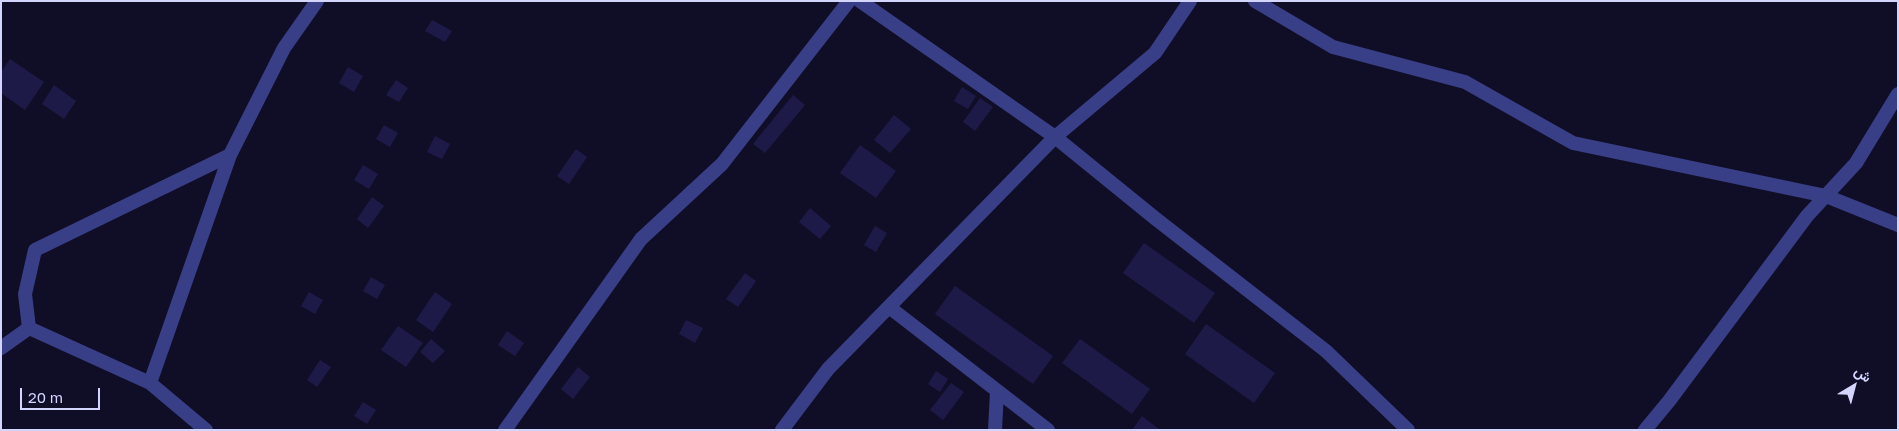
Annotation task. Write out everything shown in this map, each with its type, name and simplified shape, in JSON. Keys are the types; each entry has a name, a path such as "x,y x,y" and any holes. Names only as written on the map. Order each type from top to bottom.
{"street":[{"path":"150,382 230,155 284,48 317,1"},
{"path":"505,430 641,239 722,164 849,1"},
{"path":"860,1 1055,137 1156,219 1326,351 1408,430"},
{"path":"782,430 828,369 1055,137 1155,53 1190,1"},
{"path":"1255,1 1333,47 1465,82 1573,143 1826,196 1898,225"},
{"path":"1645,430 1670,401 1807,216 1856,163 1898,94"},
{"path":"29,328 25,294 35,250 230,155"},
{"path":"889,307 1048,430"},
{"path":"1,348 29,328"},
{"path":"29,328 150,382 206,430"},
{"path":"995,430 997,391"}],"building":[{"path":"432,20 452,31 445,42 425,31"},
{"path":"10,59 44,82 25,110 1,93 1,72"},
{"path":"348,67 363,76 354,92 339,83"},
{"path":"396,80 408,88 399,102 386,95"},
{"path":"54,85 76,101 64,119 42,104"},
{"path":"962,87 976,96 968,109 954,101"},
{"path":"793,95 805,105 765,153 753,144"},
{"path":"980,98 993,107 975,131 963,122"},
{"path":"894,115 911,129 890,153 874,140"},
{"path":"384,125 398,133 390,147 376,139"},
{"path":"435,136 450,144 442,159 427,152"},
{"path":"860,145 896,171 876,198 840,173"},
{"path":"576,149 587,157 569,184 557,176"},
{"path":"363,165 378,174 369,189 354,180"},
{"path":"372,197 384,206 368,228 357,219"},
{"path":"810,208 831,226 820,239 799,222"},
{"path":"875,226 887,233 876,252 864,245"},
{"path":"1144,243 1215,293 1194,323 1123,273"},
{"path":"745,273 756,281 738,307 726,299"},
{"path":"371,277 385,285 377,299 363,291"},
{"path":"955,286 1053,356 1033,384 935,314"},
{"path":"309,292 323,300 315,314 301,306"},
{"path":"435,292 452,304 433,332 416,320"},
{"path":"686,320 703,328 695,343 679,334"},
{"path":"1206,324 1275,373 1254,403 1185,354"},
{"path":"398,326 423,343 406,367 381,350"},
{"path":"507,331 524,343 515,356 498,345"},
{"path":"431,339 445,351 433,363 420,352"},
{"path":"1080,339 1150,389 1132,414 1062,363"},
{"path":"320,360 331,367 317,387 307,380"},
{"path":"578,367 590,377 573,399 561,389"},
{"path":"936,371 948,379 940,392 928,384"},
{"path":"951,383 964,392 943,420 930,410"},
{"path":"363,402 376,410 367,424 354,416"},
{"path":"1142,416 1160,430 1132,430"}]}
